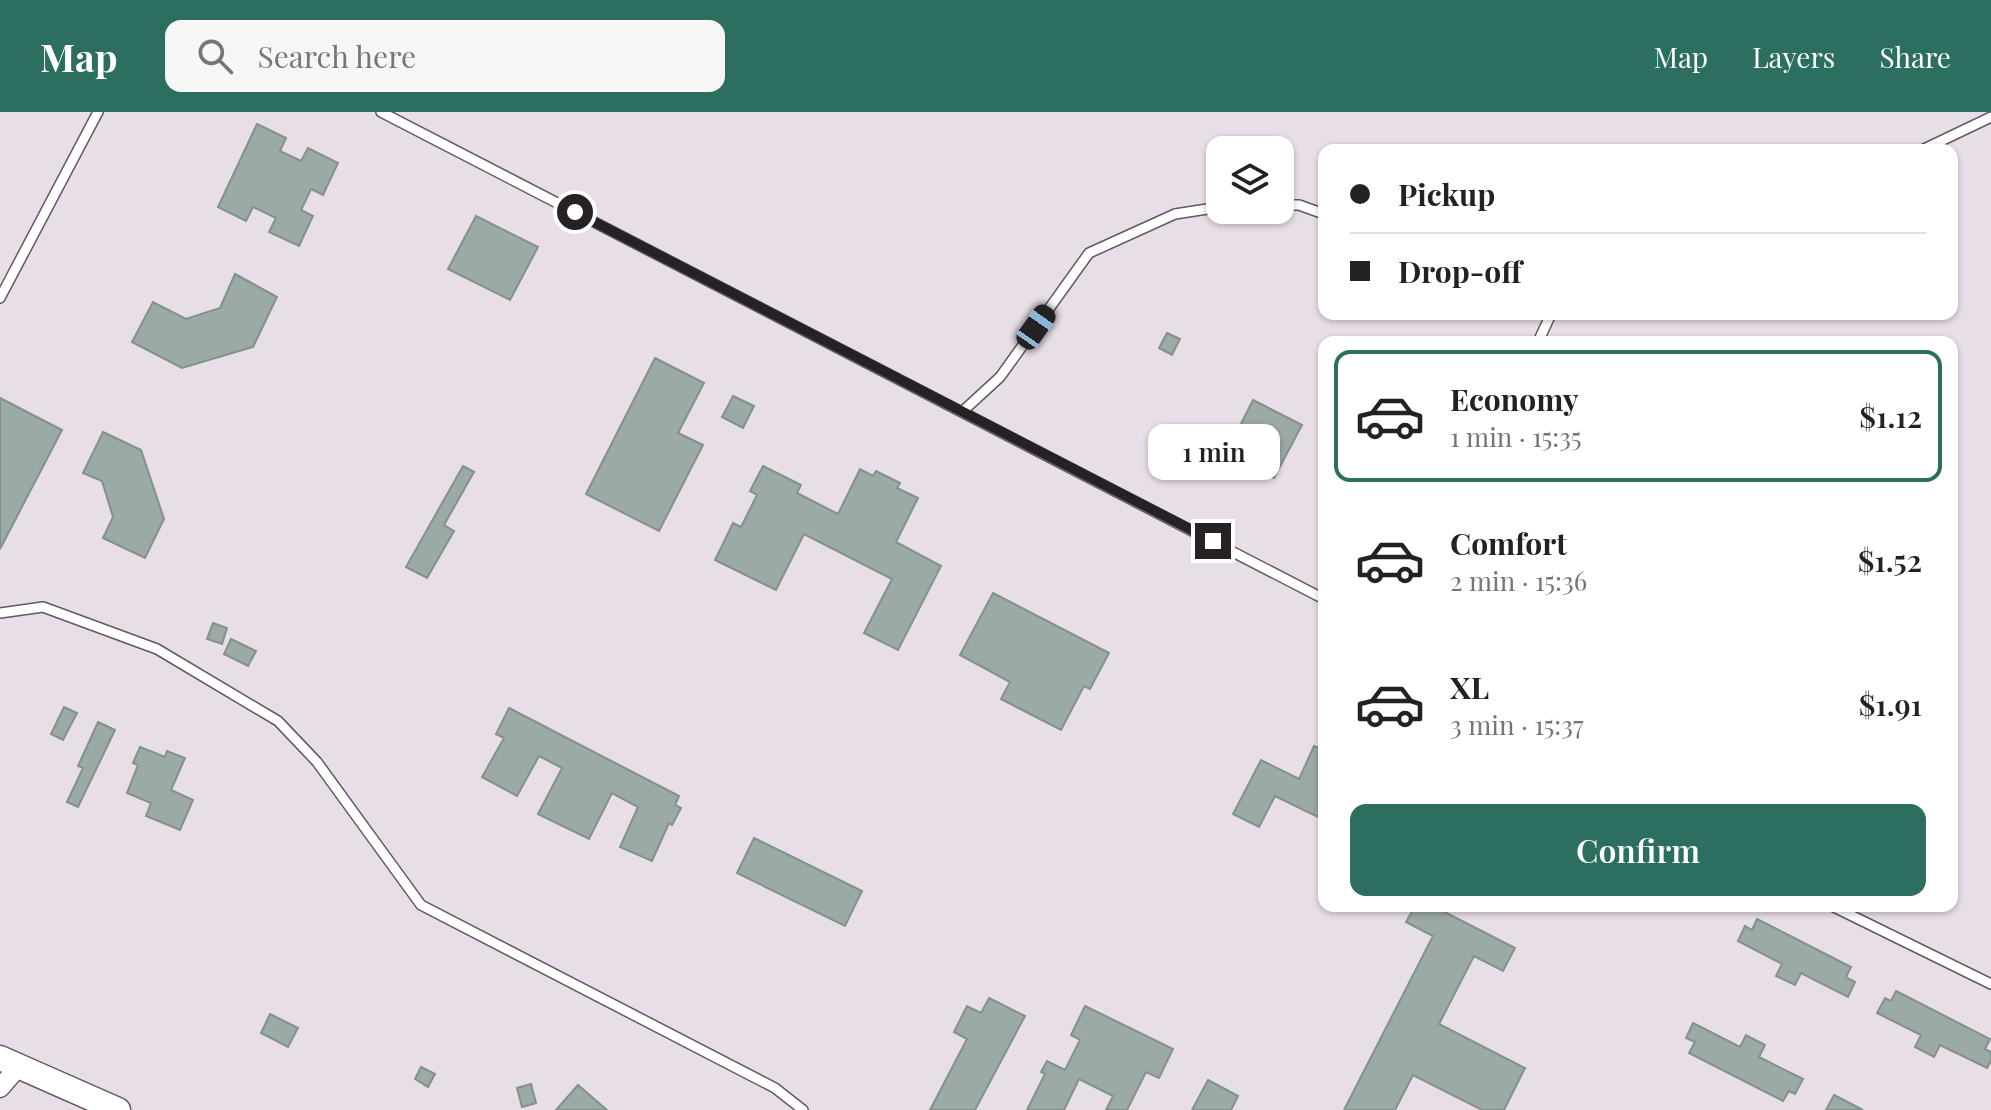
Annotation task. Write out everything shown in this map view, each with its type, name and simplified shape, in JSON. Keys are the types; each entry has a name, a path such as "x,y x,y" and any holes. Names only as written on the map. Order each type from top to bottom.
{"main road":[{"path":"9,1062 118,1110"}],"street":[{"path":"0,1088 9,1062"}],"lane":[{"path":"0,298 98,112"},
{"path":"381,112 1318,596"},
{"path":"1935,144 1991,117"},
{"path":"1294,205 1318,212"},
{"path":"963,411 1000,377 1089,253 1175,214 1206,209"},
{"path":"0,613 43,607 157,649 278,721 317,762 421,905 775,1088 803,1110"},
{"path":"1844,912 1991,984"}],"building":[{"path":"257,124 286,138 280,151 301,161 308,148 338,163 323,195 311,189 301,210 313,216 299,246 269,232 276,218 253,207 246,221 218,207"},
{"path":"476,216 538,247 510,300 448,269"},
{"path":"235,274 277,297 253,347 182,368 132,342 153,302 186,319 220,308"},
{"path":"1167,333 1180,339 1172,355 1159,348"},
{"path":"655,358 704,383 678,433 703,445 659,531 586,494"},
{"path":"733,396 754,406 743,428 722,417"},
{"path":"0,398 62,430 0,549"},
{"path":"1253,400 1302,425 1274,478 1226,453"},
{"path":"103,432 141,450 164,519 145,558 103,538 113,517 102,481 83,473"},
{"path":"463,466 474,472 444,525 454,531 427,578 406,567"},
{"path":"763,466 801,485 797,493 838,514 860,469 873,476 876,471 900,483 897,488 918,498 896,542 941,566 898,650 864,633 892,579 804,534 776,590 715,560 733,523 741,527 757,495 750,491"},
{"path":"993,593 1109,653 1090,689 1084,686 1061,730 1001,699 1010,682 960,655"},
{"path":"213,623 227,628 222,644 207,639"},
{"path":"231,639 256,651 248,666 224,654"},
{"path":"64,707 77,713 63,740 51,734"},
{"path":"509,708 679,796 675,805 681,808 672,825 669,823 652,861 620,847 638,807 612,793 589,839 538,814 562,768 539,756 517,796 482,777 504,738 496,734"},
{"path":"98,722 115,730 78,807 67,802 83,768 78,766"},
{"path":"1314,746 1318,748 1318,817 1275,796 1259,827 1233,814 1261,760 1299,779"},
{"path":"140,747 165,757 167,751 185,758 171,790 193,800 180,830 146,816 151,803 127,793 138,765 133,763"},
{"path":"754,838 862,891 845,926 737,873"},
{"path":"1412,912 1445,912 1515,948 1503,971 1474,956 1439,1024 1525,1068 1504,1110 1482,1110 1413,1075 1395,1110 1344,1110 1433,936 1406,922"},
{"path":"1757,919 1851,967 1846,977 1855,982 1848,997 1801,973 1795,985 1776,976 1782,964 1738,941 1745,926 1752,930"},
{"path":"1896,991 1990,1039 1985,1049 1991,1052 1987,1068 1940,1045 1934,1057 1915,1047 1921,1035 1877,1013 1885,998 1891,1001"},
{"path":"989,998 1025,1016 975,1110 930,1110 967,1039 954,1032 967,1006 981,1013"},
{"path":"1085,1006 1173,1049 1159,1078 1146,1072 1127,1110 1106,1110 1113,1096 1079,1079 1064,1110 1027,1110 1045,1074 1041,1072 1047,1061 1065,1070 1080,1040 1071,1035"},
{"path":"270,1014 298,1028 288,1047 261,1033"},
{"path":"1693,1023 1740,1047 1746,1035 1765,1045 1759,1057 1803,1079 1795,1094 1789,1091 1783,1101 1689,1053 1695,1042 1686,1038"},
{"path":"421,1067 435,1074 428,1087 415,1079"},
{"path":"1208,1080 1238,1096 1231,1110 1192,1110"},
{"path":"531,1084 536,1103 522,1107 517,1088"},
{"path":"578,1085 607,1110 556,1110"},
{"path":"1834,1095 1863,1110 1826,1110"}],"route":[{"path":"575,212 1213,541"}]}
